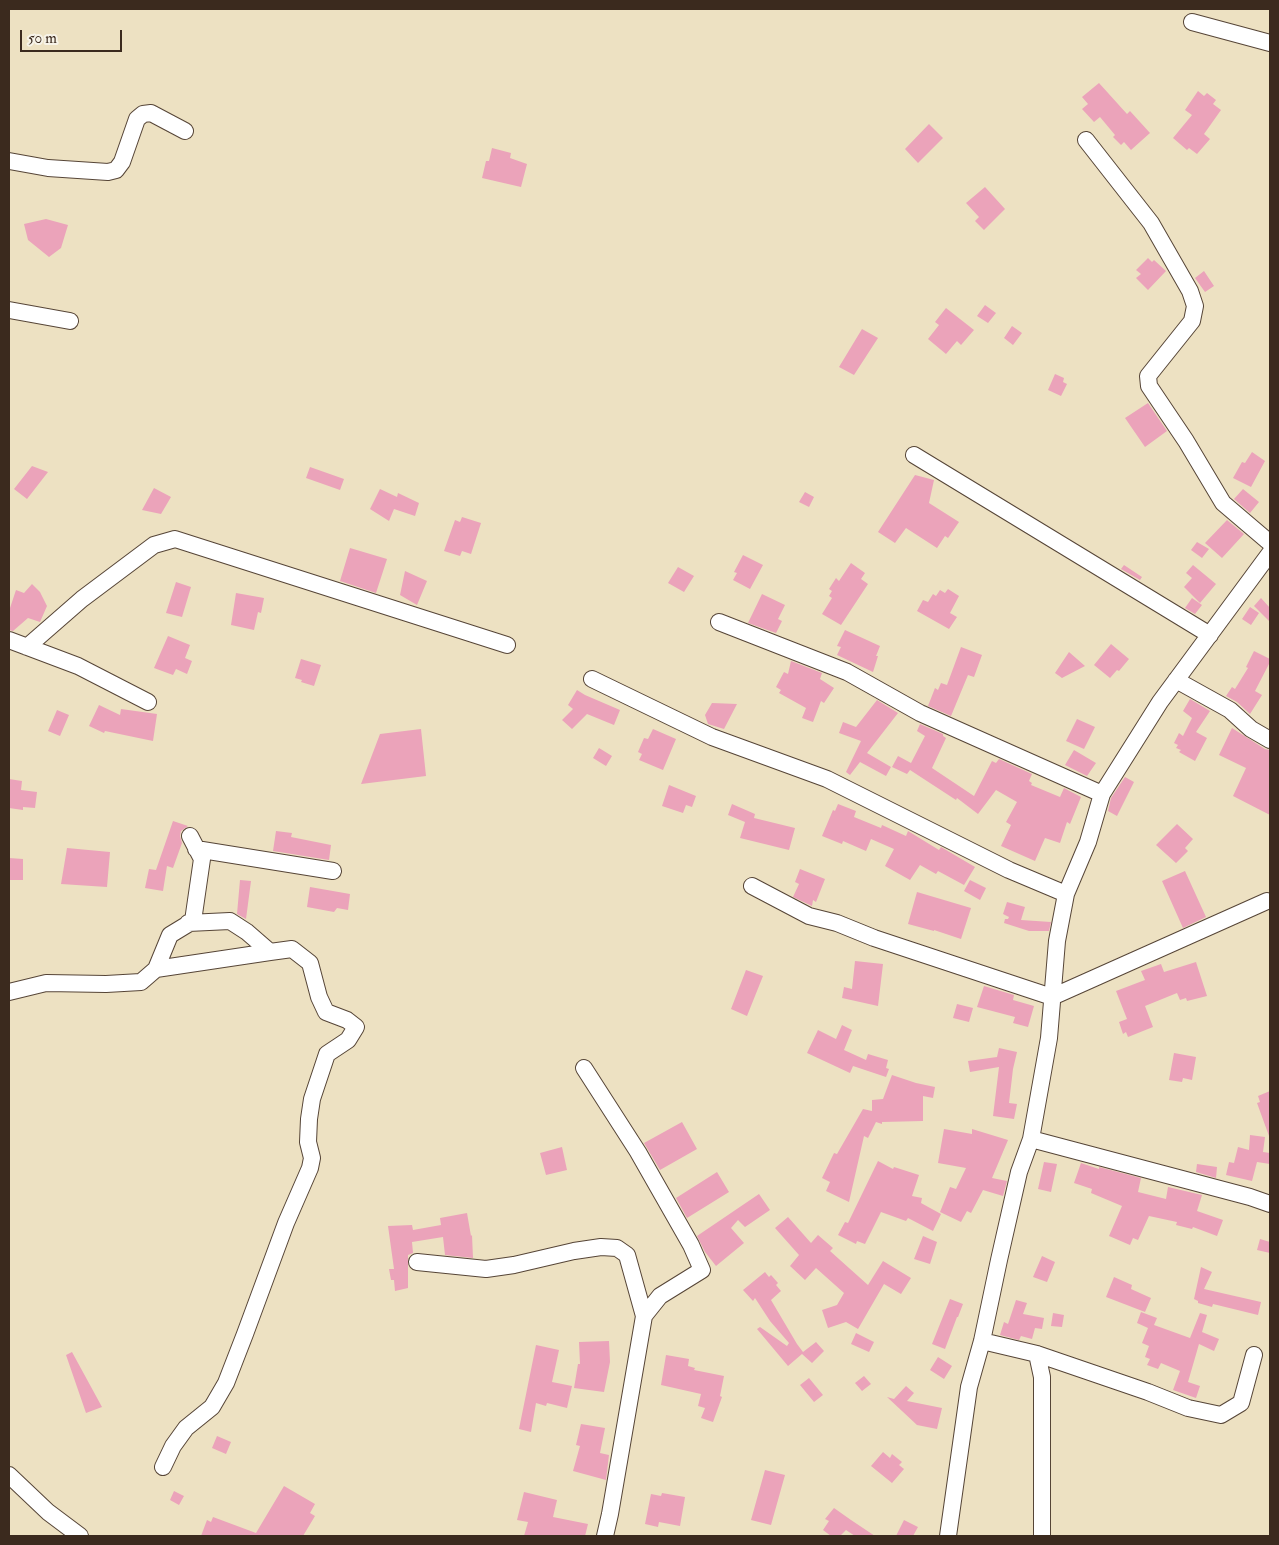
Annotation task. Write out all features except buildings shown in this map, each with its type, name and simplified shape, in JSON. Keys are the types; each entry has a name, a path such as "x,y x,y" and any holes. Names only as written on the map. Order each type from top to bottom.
{"street":[{"path":"1192,22 1270,43"},
{"path":"9,161 48,168 108,172 116,170 122,162 136,120 143,114 151,113 185,131"},
{"path":"1086,140 1151,223 1190,291 1195,306 1192,321 1148,376 1149,386 1186,441 1223,503 1270,542"},
{"path":"9,310 70,321"},
{"path":"914,455 1210,635"},
{"path":"27,647 82,599 154,545 175,540 507,645"},
{"path":"948,1536 970,1387 1019,1172 1031,1140 1050,1038 1057,941 1066,894 1088,842 1102,794 1160,702 1270,553"},
{"path":"719,622 847,672 920,713 1102,794"},
{"path":"9,640 78,666 148,702"},
{"path":"592,679 712,737 827,779 1009,870 1066,894"},
{"path":"1176,680 1230,710 1251,729 1270,740"},
{"path":"9,992 46,983 106,984 141,982 156,969 170,935 192,921 202,859 193,843 333,872"},
{"path":"752,886 809,916 837,923 874,938 1052,997 1267,901"},
{"path":"188,923 230,921 247,932 270,952"},
{"path":"156,969 292,950 310,963 319,997 326,1012 347,1020 356,1027 348,1040 328,1054 312,1099 308,1142 312,1158 310,1168 286,1223 226,1383 212,1407 186,1428 173,1446 163,1467"},
{"path":"584,1068 638,1152 691,1245 702,1270 660,1296 644,1316"},
{"path":"1031,1140 1250,1197 1270,1204"},
{"path":"417,1262 486,1269 600,1247 617,1248 627,1255 644,1316 605,1536"},
{"path":"982,1341 1037,1354 1148,1392 1188,1408 1222,1415 1241,1403 1254,1355"},
{"path":"1037,1354 1042,1378 1042,1536"},
{"path":"9,1475 48,1512 80,1536"}]}
